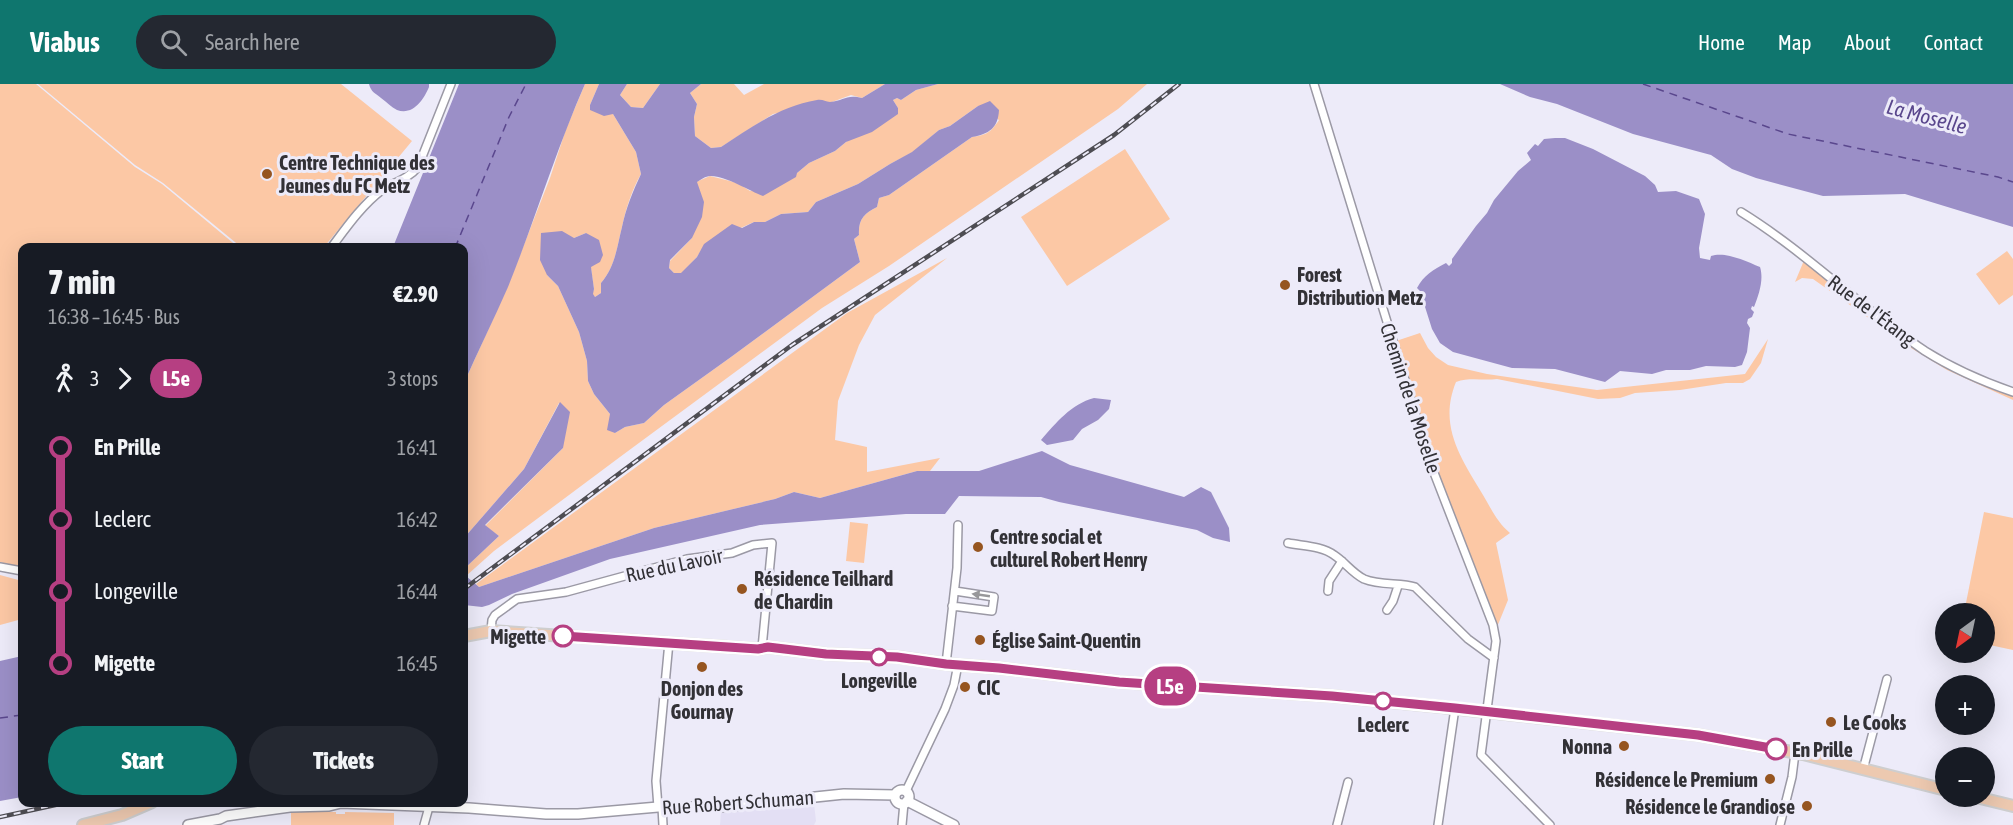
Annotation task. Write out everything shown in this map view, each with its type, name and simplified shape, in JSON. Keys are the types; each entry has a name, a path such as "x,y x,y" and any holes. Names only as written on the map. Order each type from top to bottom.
{"main road":[{"path":"468,635 491,632 768,647 861,657 897,657 1119,682 1332,696 1455,708 1698,735 1795,753 1935,787"},
{"path":"1995,802 2013,806"},
{"path":"108,825 141,807"},
{"path":"83,825 122,816"}],"street":[{"path":"335,243 369,202 383,190 410,177 418,167 451,84"},
{"name":"Chemin de la Moselle","path":"1314,84 1431,465 1493,625 1496,641 1481,755 1550,825"},
{"name":"Rue de l'Étang","path":"1741,212 1765,227 1927,352 1984,381 2013,392"},
{"path":"946,664 955,591 958,525"},
{"name":"Rue du Lavoir","path":"491,632 495,615 517,599 566,592 687,559 732,553 753,545 772,543 762,648"},
{"path":"1288,543 1329,552 1364,579 1415,587 1468,639 1494,658"},
{"path":"1328,591 1329,581 1342,561"},
{"path":"0,567 18,570"},
{"path":"1387,610 1398,586"},
{"path":"952,606 992,612 994,597 955,591"},
{"path":"663,825 656,781 669,642"},
{"path":"906,791 945,710 954,686 958,664"},
{"path":"1863,770 1887,679"},
{"path":"1438,825 1455,708"},
{"path":"1780,825 1792,777 1795,753"},
{"path":"1337,825 1348,782"},
{"path":"906,791 899,790 895,795 898,803 906,802 954,825"},
{"path":"902,825 909,797 906,791"},
{"name":"Rue Robert Schuman","path":"429,807 578,814 660,807 720,807 844,794 895,795"},
{"name":"Rue Robert Schuman","path":"188,825 221,822 226,816 290,807"},
{"path":"424,825 429,807"}],"shaded area":[{"path":"0,84 36,84 135,167 162,184 233,243 18,243 18,567 0,562"},
{"name":"Centre Technique des Jeunes du FC Metz","path":"38,84 341,84 412,141 327,243 236,243 163,183 135,165"},
{"path":"585,84 599,84 590,105 613,114 636,152 641,174 627,206 612,264 601,283 601,293 595,297 592,294 594,289 586,233 574,238 547,275 558,286 579,332 587,361 588,381 594,394 610,414 615,433 625,427 644,423 664,405 860,262 854,239 859,235 863,218 877,207 879,198 889,195 972,137 988,132 999,120 978,106 950,126 939,130 913,152 858,184 816,202 808,212 781,214 765,222 754,222 705,244 697,257 681,274 674,273 669,268 670,261 692,238 699,190 696,182 710,176 738,183 750,191 797,173 809,163 835,151 898,108 893,100 897,98 901,100 916,90 938,84 1147,84 1118,109 889,266 822,308 494,551 468,574 468,565 499,536 485,526 563,448 559,403 524,469 468,533 468,374 507,288 550,178 566,129"},
{"path":"627,84 660,84 643,108 631,107 620,95"},
{"path":"701,84 734,84 744,95 764,84 885,84 862,98 851,95 832,102 773,114 721,147 711,148 695,136 694,117 697,104 690,93"},
{"path":"1125,149 1170,219 1067,286 1021,217"},
{"path":"2007,251 2013,259 2013,295 1999,305 1976,274"},
{"path":"947,258 875,315 859,345 838,401 835,440 867,447 867,472 940,458 930,471 917,471 820,498 794,492 775,499 654,528 479,587 476,584 847,313"},
{"path":"1805,258 1927,352 2013,392 2013,400 1947,370 1911,348 1813,279 1802,278 1795,282"},
{"path":"1420,333 1428,348 1448,365 1487,374 1597,390 1745,374 1768,339 1761,363 1750,379 1743,383 1635,393 1620,398 1598,399 1497,379 1456,382 1451,398 1450,413 1454,441 1492,511 1510,533 1496,543 1508,600 1495,632 1431,465 1393,342"},
{"path":"1984,512 2013,518 2013,650 1995,646 1995,603 1966,603"},
{"path":"850,522 868,524 864,563 846,561"},
{"path":"0,575 18,580 18,620 0,625"},
{"path":"814,804 816,821 814,825 720,825 721,812"},
{"path":"291,811 336,812 336,814 345,814 345,812 394,813 394,825 291,825"}],"water":[{"path":"369,84 429,84 429,87 413,109 403,111 395,109 375,93"},
{"path":"459,84 585,84 508,287 468,374 468,243 395,243"},
{"path":"599,84 627,84 620,95 631,107 643,108 660,84 701,84 690,93 697,104 694,117 695,136 711,148 721,147 767,118 804,103 819,100 830,102 849,97 862,98 885,84 938,84 916,90 901,100 897,98 893,100 898,108 898,114 872,132 846,142 835,151 809,163 797,173 796,177 763,196 716,176 710,176 697,182 704,202 702,217 692,238 670,260 669,268 674,273 681,273 697,257 704,244 732,224 742,228 754,222 765,222 781,214 808,212 816,202 858,184 912,152 939,130 950,126 978,106 990,101 999,110 997,121 988,132 972,137 889,195 879,198 877,207 863,218 859,235 854,239 860,262 664,405 644,423 625,427 615,433 607,430 610,414 594,394 588,381 587,361 579,332 558,286 547,275 540,260 541,233 562,231 574,238 586,233 599,240 603,255 600,262 591,267 595,297 601,293 601,283 615,256 628,206 641,174 636,152 613,114 604,116 590,110"},
{"name":"La Moselle","path":"1500,84 2013,84 2013,227 1905,194 1823,196 1756,178 1732,169 1711,155 1633,134"},
{"path":"1565,138 1593,149 1645,176 1655,185 1658,192 1676,191 1699,199 1705,214 1699,248 1700,258 1710,260 1711,256 1723,255 1760,267 1760,287 1754,307 1752,306 1751,309 1754,312 1747,323 1750,328 1747,352 1742,365 1666,370 1652,374 1620,371 1605,382 1555,369 1512,368 1453,352 1440,343 1432,329 1417,288 1433,271 1446,263 1449,266 1452,263 1452,259 1487,213 1494,200 1518,171 1531,160 1527,153 1535,144 1538,146 1544,139"},
{"path":"1094,398 1111,400 1109,409 1098,420 1082,429 1073,440 1047,445 1041,440 1071,409"},
{"path":"560,402 570,412 563,448 485,525 499,536 468,565 468,533 524,469"},
{"path":"1042,451 1070,465 1184,497 1201,487 1211,492 1229,528 1230,542 1213,538 1197,530 1041,497 959,496 945,514 906,514 760,525 610,559 482,607 468,605 468,578 479,587 654,528 775,499 794,492 820,498 917,471 979,471"},
{"path":"18,657 18,798 0,801 0,661"}],"ferry route":[{"path":"457,243 509,117 526,84"},
{"path":"1643,84 1788,134 2013,182"},
{"path":"0,718 18,716"}],"railway":[{"path":"468,586 792,345 1114,135 1179,84"},
{"path":"0,817 46,807"}],"bus line":[{"name":"L5e","path":"563,636 758,649 768,647 861,657 886,656 1119,682 1332,696 1698,735 1776,749"}],"place":[{"name":"Centre Technique des Jeunes du FC Metz","path":"267,174"},
{"name":"Forest Distribution Metz","path":"1285,285"},
{"name":"Centre social et culturel Robert Henry","path":"978,547"},
{"name":"Résidence Teilhard de Chardin","path":"742,589"},
{"name":"Migette","path":"563,636"},
{"name":"Église Saint-Quentin","path":"980,640"},
{"name":"Longeville","path":"879,657"},
{"name":"Donjon des Gournay","path":"702,667"},
{"name":"CIC","path":"965,687"},
{"name":"Leclerc","path":"1383,701"},
{"name":"Le Cooks","path":"1831,722"},
{"name":"Nonna","path":"1624,746"},
{"name":"En Prille","path":"1776,749"},
{"name":"Résidence le Premium","path":"1770,779"},
{"name":"Résidence le Grandiose","path":"1807,806"}]}
